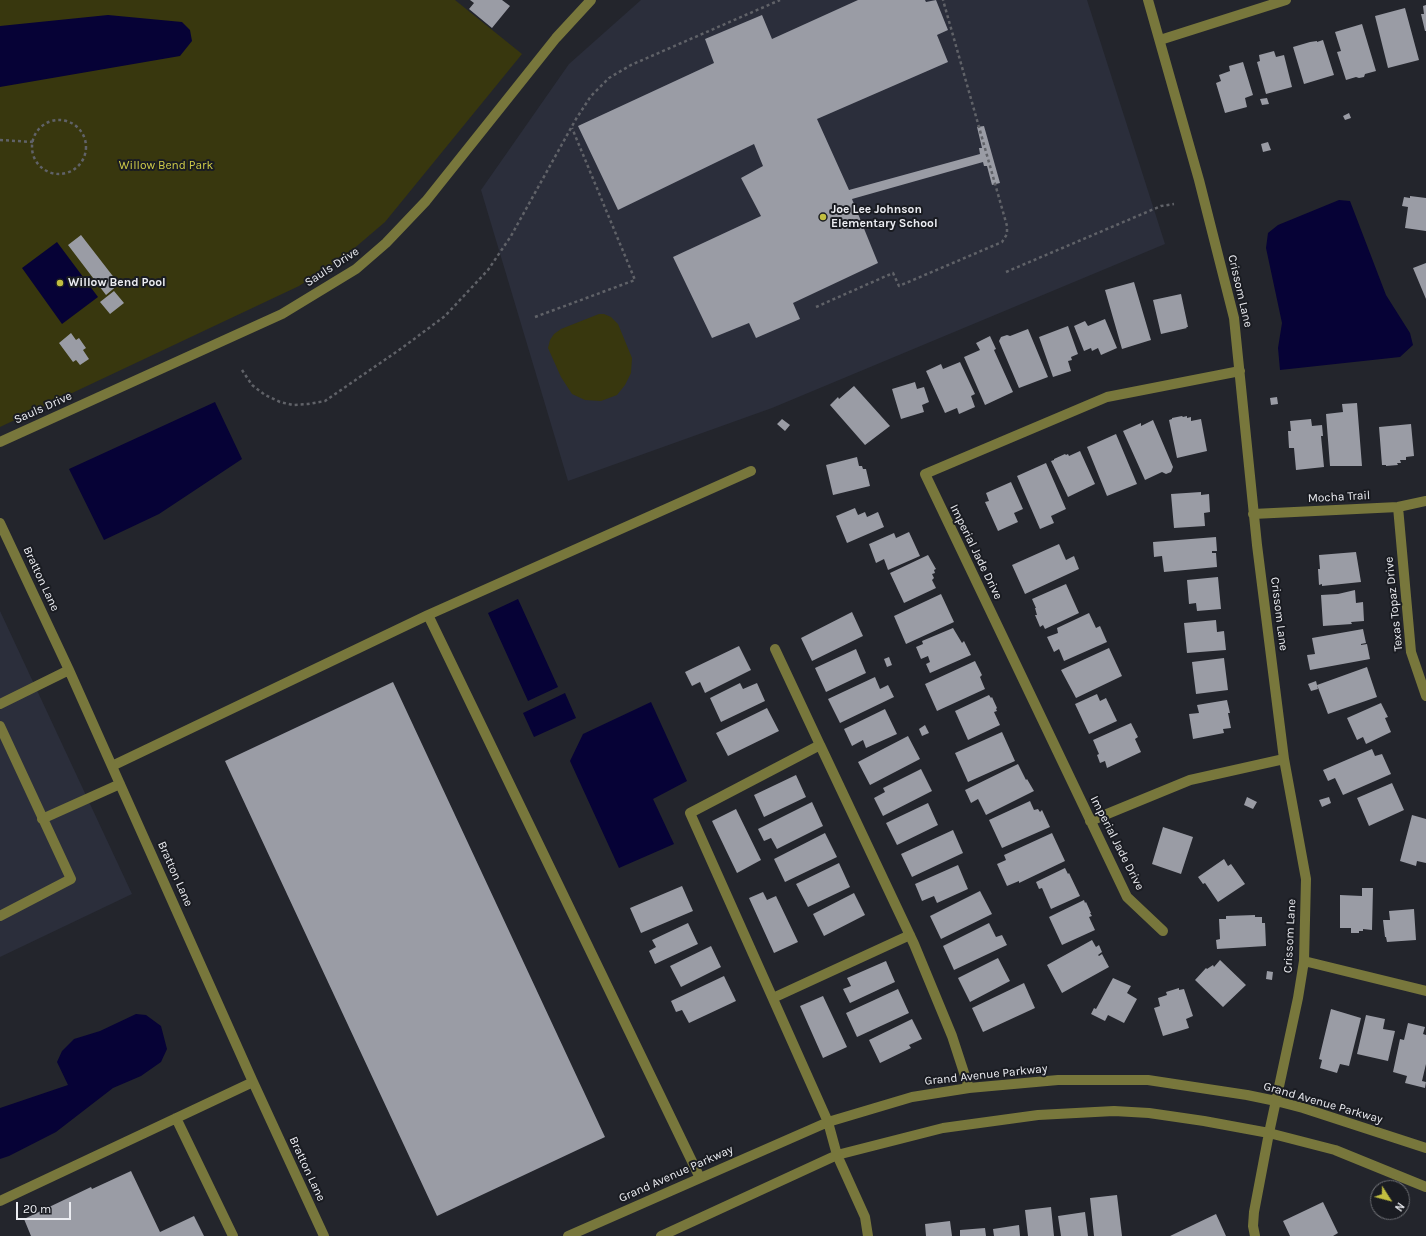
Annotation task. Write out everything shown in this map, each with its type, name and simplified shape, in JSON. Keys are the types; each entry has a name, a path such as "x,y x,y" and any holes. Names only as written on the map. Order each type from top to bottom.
{"street":[{"name":"Sauls Drive","path":"0,442 282,314 356,270 386,244 426,201 556,38 591,0"},
{"name":"Crissom Lane","path":"1148,0 1199,180 1234,318 1253,514 1284,759 1306,879 1304,961 1298,998 1269,1133 1254,1212 1253,1226 1255,1236"},
{"path":"1160,40 1286,0"},
{"name":"Imperial Jade Drive","path":"1162,931 1127,897 925,474 1107,397 1240,371"},
{"path":"112,766 428,615 751,471"},
{"name":"Mocha Trail","path":"1253,514 1398,507 1426,501"},
{"name":"Texas Topaz Drive","path":"1398,507 1412,652 1426,696"},
{"name":"Bratton Lane","path":"0,523 69,670 253,1082 324,1236"},
{"path":"428,615 700,1178"},
{"path":"775,649 910,935 952,1036 969,1088"},
{"path":"0,704 69,670"},
{"path":"0,726 71,879 0,916"},
{"path":"820,746 690,813 828,1122 837,1155 865,1217 868,1236"},
{"path":"1090,821 1190,780 1284,759"},
{"path":"42,819 120,784"},
{"path":"773,998 910,935"},
{"path":"1304,961 1426,990"},
{"name":"Grand Avenue Parkway","path":"568,1236 828,1122 912,1097 969,1088 1058,1080 1148,1080 1247,1095 1276,1101 1303,1108 1426,1148"},
{"path":"0,1202 253,1082"},
{"path":"660,1236 837,1155 943,1128 1038,1115 1114,1111 1149,1113 1269,1133 1335,1150 1426,1187"},
{"path":"176,1118 233,1236"}],"path":[{"path":"242,370 252,385 265,395 280,402 293,405 325,401 402,348 445,316 488,270 511,236 571,128 592,96 610,78 631,65 780,0"},
{"path":"816,306 893,273 899,286 1002,242 1007,234 1007,226 943,0"},
{"path":"66,121 74,125 85,138 85,156 81,164 74,170 57,174 48,172 35,160 33,142 39,130 49,122 66,121"},
{"path":"535,317 635,280 571,128"},
{"path":"0,140 33,142"},
{"path":"1006,272 1161,206 1174,204"}],"shaded area":[{"name":"Joe Lee Johnson Elementary School","path":"641,0 1087,0 1165,244 772,408 568,481 481,190 569,64"},
{"path":"108,15 182,22 190,30 192,41 180,56 0,87 0,26"},
{"path":"1339,200 1350,201 1386,295 1410,333 1413,345 1400,357 1280,370 1278,348 1282,323 1266,248 1268,233 1278,225"},
{"name":"Willow Bend Pool","path":"57,242 98,297 62,324 22,268"},
{"path":"215,402 242,459 159,514 104,540 69,469"},
{"path":"518,599 558,687 528,701 488,613"},
{"path":"0,611 132,894 0,957"},
{"path":"565,693 576,718 534,737 523,713"},
{"path":"651,702 687,781 653,799 674,844 619,868 570,761 583,734"},
{"path":"136,1014 146,1015 161,1026 167,1049 161,1062 141,1076 113,1088 56,1132 9,1156 0,1159 0,1108 68,1085 57,1062 62,1051 74,1039 100,1031"}],"green space":[{"name":"Willow Bend Park","path":"0,0 455,0 522,54 385,222 344,257 299,286 0,427"},
{"path":"599,314 604,314 611,317 618,324 632,358 631,373 625,385 617,395 601,401 585,400 572,394 561,377 548,348 550,340 554,334 561,329"}],"building":[{"path":"470,0 502,0 510,6 492,28 469,9 474,3"},
{"path":"858,0 925,0 926,2 936,0 948,30 937,35 948,62 817,119 849,190 980,154 979,148 982,148 977,127 984,126 1000,183 992,185 987,166 984,166 983,162 852,199 878,263 793,303 800,319 756,338 749,323 712,338 673,257 761,216 741,178 763,166 754,144 618,210 578,126 714,63 705,39 762,15 772,39"},
{"path":"1426,5 1425,31 1421,14 1424,14 1423,6"},
{"path":"1405,8 1419,60 1388,68 1375,16"},
{"path":"1362,24 1376,71 1365,74 1364,77 1356,77 1346,80 1337,52 1341,51 1335,32"},
{"path":"1323,40 1334,75 1304,84 1293,47"},
{"path":"1274,51 1276,57 1284,55 1292,87 1266,94 1257,62 1260,61 1259,55"},
{"path":"1243,62 1253,95 1245,98 1247,107 1225,113 1216,83 1221,81 1219,75 1230,71 1229,66"},
{"path":"1267,98 1269,104 1262,105 1260,99"},
{"path":"1349,113 1351,118 1345,120 1343,116"},
{"path":"1268,142 1271,150 1263,152 1261,144"},
{"path":"1410,196 1426,198 1426,231 1405,228 1408,207 1402,206 1404,197 1410,198"},
{"path":"81,235 119,284 106,295 68,245"},
{"path":"1426,263 1426,299 1413,268"},
{"path":"1134,282 1151,340 1122,349 1105,290"},
{"path":"114,291 124,303 110,314 100,302"},
{"path":"1181,294 1188,327 1161,334 1153,300"},
{"path":"1105,319 1117,348 1101,355 1098,348 1092,351 1091,348 1084,351 1074,326 1085,321 1088,326"},
{"path":"1068,326 1078,354 1071,357 1072,360 1068,361 1071,371 1053,377 1039,337"},
{"path":"1028,329 1048,377 1019,388 999,341 1001,337 1007,335 1010,336"},
{"path":"71,333 76,340 79,338 86,348 83,350 89,359 80,365 76,360 73,362 59,343"},
{"path":"990,336 996,349 994,350 1013,392 985,405 964,357 980,350 976,343"},
{"path":"960,362 975,394 971,396 975,407 959,414 957,408 945,413 926,371 941,364 943,369"},
{"path":"915,382 917,389 924,387 929,402 922,405 924,412 901,419 892,389"},
{"path":"854,386 890,426 865,445 830,405 838,397 839,399"},
{"path":"1277,397 1278,404 1271,405 1270,398"},
{"path":"1357,403 1362,466 1330,466 1326,414 1343,412 1342,404"},
{"path":"1187,416 1187,418 1191,417 1191,421 1201,419 1207,451 1177,458 1169,420"},
{"path":"782,419 790,425 785,431 777,424"},
{"path":"1311,419 1312,426 1322,425 1323,436 1321,436 1324,467 1296,470 1294,448 1289,448 1288,431 1291,431 1290,421"},
{"path":"1153,420 1173,467 1171,472 1166,474 1162,472 1145,480 1123,431 1141,423 1141,426"},
{"path":"1411,424 1414,456 1406,457 1406,460 1400,460 1401,463 1397,463 1398,465 1382,465 1379,427"},
{"path":"1116,434 1137,484 1107,496 1087,447"},
{"path":"1080,451 1095,484 1068,497 1051,461 1065,454 1068,454 1069,456"},
{"path":"857,457 859,466 866,469 870,486 833,495 826,465"},
{"path":"1046,463 1066,509 1051,516 1054,523 1040,529 1017,476"},
{"path":"1011,482 1023,509 1014,513 1018,522 998,531 985,502 989,501 986,493"},
{"path":"1201,492 1201,495 1209,494 1210,512 1204,513 1205,526 1174,528 1171,494"},
{"path":"855,508 858,515 865,512 867,517 878,512 884,527 847,543 836,516"},
{"path":"909,532 920,556 888,570 884,559 876,563 869,544 894,533 896,538"},
{"path":"1216,537 1217,551 1212,551 1212,553 1216,553 1217,567 1164,572 1162,556 1154,557 1153,542"},
{"path":"1059,544 1066,560 1074,556 1079,569 1025,594 1012,565"},
{"path":"1356,552 1361,582 1322,586 1322,584 1319,585 1319,555"},
{"path":"928,555 936,569 934,570 935,573 932,574 934,578 932,580 936,588 904,603 890,573"},
{"path":"1218,577 1221,609 1197,611 1196,603 1189,604 1187,580"},
{"path":"1066,584 1079,613 1045,629 1043,625 1040,627 1035,615 1037,615 1036,608 1032,599"},
{"path":"1355,590 1356,603 1363,602 1364,621 1351,622 1352,624 1323,626 1321,595 1338,594"},
{"path":"941,594 954,622 906,644 894,616"},
{"path":"852,612 863,636 812,661 801,638"},
{"path":"1089,613 1096,628 1100,626 1107,642 1064,661 1059,649 1054,652 1047,637 1058,633 1057,628"},
{"path":"1216,620 1217,632 1224,631 1226,650 1187,653 1184,623"},
{"path":"953,628 962,643 964,641 971,655 930,673 926,664 930,662 928,656 921,659 916,647 923,644 922,641"},
{"path":"1363,629 1366,643 1361,645 1367,644 1370,659 1310,670 1307,655 1315,654 1312,638"},
{"path":"739,646 751,670 705,693 700,682 692,686 685,672"},
{"path":"1109,648 1122,676 1076,698 1061,670"},
{"path":"856,649 866,673 826,692 815,668"},
{"path":"889,657 892,665 887,667 884,659"},
{"path":"1224,658 1228,690 1196,694 1192,662"},
{"path":"975,661 982,675 980,677 985,689 937,711 925,684"},
{"path":"1367,667 1377,697 1328,714 1317,685"},
{"path":"875,677 880,689 888,685 894,697 840,723 828,699"},
{"path":"1316,681 1318,689 1311,691 1308,684"},
{"path":"393,682 605,1137 437,1216 225,761"},
{"path":"740,683 743,689 757,683 765,701 721,722 710,698"},
{"path":"1097,694 1100,701 1106,698 1117,721 1089,734 1075,704"},
{"path":"989,695 991,698 992,697 997,708 997,711 994,712 1000,725 968,740 955,711"},
{"path":"1227,700 1231,728 1223,729 1224,733 1193,739 1189,714 1199,713 1197,705"},
{"path":"1381,703 1388,717 1385,718 1391,732 1366,744 1363,737 1357,740 1347,718"},
{"path":"767,708 779,731 728,756 716,733"},
{"path":"885,709 897,734 866,748 863,740 852,746 844,729"},
{"path":"1131,723 1138,737 1135,739 1141,752 1107,768 1105,761 1100,763 1097,755 1099,754 1093,740"},
{"path":"925,725 929,733 922,736 919,729"},
{"path":"1002,732 1015,761 968,782 955,753"},
{"path":"908,736 920,759 870,785 858,762"},
{"path":"1372,749 1375,756 1382,754 1391,774 1343,795 1335,778 1328,781 1323,770"},
{"path":"1018,764 1026,780 1027,779 1034,791 986,815 978,799 971,803 965,790"},
{"path":"921,769 932,791 883,816 874,798 885,792 883,788"},
{"path":"796,775 806,797 764,817 754,795"},
{"path":"1392,783 1404,810 1369,826 1357,798"},
{"path":"1247,797 1257,802 1253,809 1244,805"},
{"path":"1329,797 1331,803 1322,807 1319,800"},
{"path":"1030,801 1034,810 1038,809 1040,812 1042,810 1050,827 1002,848 989,820"},
{"path":"812,802 823,826 777,849 771,838 764,841 758,829"},
{"path":"928,803 938,825 897,845 886,823"},
{"path":"736,809 761,860 737,873 712,821"},
{"path":"1412,815 1426,819 1426,863 1417,861 1416,866 1400,861"},
{"path":"1163,827 1193,837 1181,874 1152,864"},
{"path":"953,830 963,853 912,877 901,854"},
{"path":"825,833 837,857 785,882 774,859"},
{"path":"1052,833 1065,861 1019,883 1019,881 1007,886 997,864 1006,860 1004,855"},
{"path":"1224,859 1228,866 1231,864 1245,884 1218,902 1205,883 1203,884 1198,877"},
{"path":"839,863 850,887 808,907 796,884"},
{"path":"958,865 968,889 937,903 934,896 922,901 915,884"},
{"path":"1065,868 1080,896 1051,909 1042,888 1039,889 1036,882"},
{"path":"682,886 693,911 641,933 630,908"},
{"path":"1362,888 1373,888 1372,930 1363,929 1363,931 1359,931 1359,933 1351,933 1351,928 1340,928 1340,895 1362,896"},
{"path":"980,891 992,914 941,939 930,916"},
{"path":"763,892 767,900 776,896 798,942 774,953 749,898"},
{"path":"854,893 865,915 824,936 813,914"},
{"path":"1084,900 1091,913 1092,916 1089,917 1095,930 1062,945 1049,917"},
{"path":"1414,909 1416,940 1387,942 1383,920 1390,920 1389,911"},
{"path":"1255,915 1255,917 1262,917 1262,923 1265,923 1266,946 1217,949 1216,940 1220,939 1219,919 1226,919 1226,916"},
{"path":"688,923 698,944 655,964 649,951 656,947 652,940"},
{"path":"989,923 996,937 1002,935 1007,945 954,970 943,946"},
{"path":"1092,940 1096,947 1099,945 1102,952 1098,955 1099,956 1102,954 1109,967 1062,993 1047,965"},
{"path":"711,946 721,967 681,987 670,966"},
{"path":"998,958 1010,981 970,1002 958,978"},
{"path":"1220,960 1246,985 1223,1007 1195,980 1206,968 1207,969 1213,965 1214,967"},
{"path":"886,961 895,982 850,1003 843,989 851,986 847,978"},
{"path":"1267,971 1273,972 1272,980 1266,979"},
{"path":"724,976 736,1001 689,1023 682,1010 676,1012 671,1001"},
{"path":"1113,978 1131,986 1127,993 1137,999 1124,1023 1108,1015 1105,1021 1091,1014 1094,1008 1096,1009"},
{"path":"1024,983 1035,1008 983,1032 972,1008"},
{"path":"1179,988 1179,990 1184,989 1193,1016 1186,1019 1189,1028 1163,1036 1154,1008 1160,1006 1158,998 1167,995 1166,992"},
{"path":"898,989 909,1013 857,1037 846,1013"},
{"path":"823,996 847,1047 823,1058 800,1006"},
{"path":"1331,1009 1361,1018 1349,1066 1340,1064 1337,1073 1320,1068 1322,1060 1319,1059"},
{"path":"1366,1015 1385,1019 1383,1029 1395,1031 1388,1061 1357,1054"},
{"path":"912,1019 922,1039 909,1045 911,1048 880,1063 869,1040"},
{"path":"1408,1023 1425,1027 1423,1034 1426,1035 1426,1064 1422,1081 1426,1082 1425,1088 1405,1083 1407,1076 1393,1072 1400,1039 1404,1040"},
{"path":"131,1171 160,1232 194,1216 204,1236 31,1236 24,1219 91,1187 92,1189"},
{"path":"1117,1195 1122,1236 1094,1236 1090,1198"},
{"path":"1323,1202 1338,1233 1333,1236 1290,1236 1283,1221"},
{"path":"1051,1207 1054,1236 1028,1236 1025,1210"},
{"path":"1085,1212 1088,1236 1061,1236 1058,1216"},
{"path":"1216,1214 1226,1236 1170,1236"},
{"path":"950,1221 952,1236 926,1236 925,1224"},
{"path":"1019,1225 1020,1236 994,1236 993,1229"},
{"path":"985,1228 986,1236 960,1236 960,1230"}],"place":[{"name":"Joe Lee Johnson Elementary School","path":"823,217"},
{"name":"Willow Bend Pool","path":"60,283"}]}
